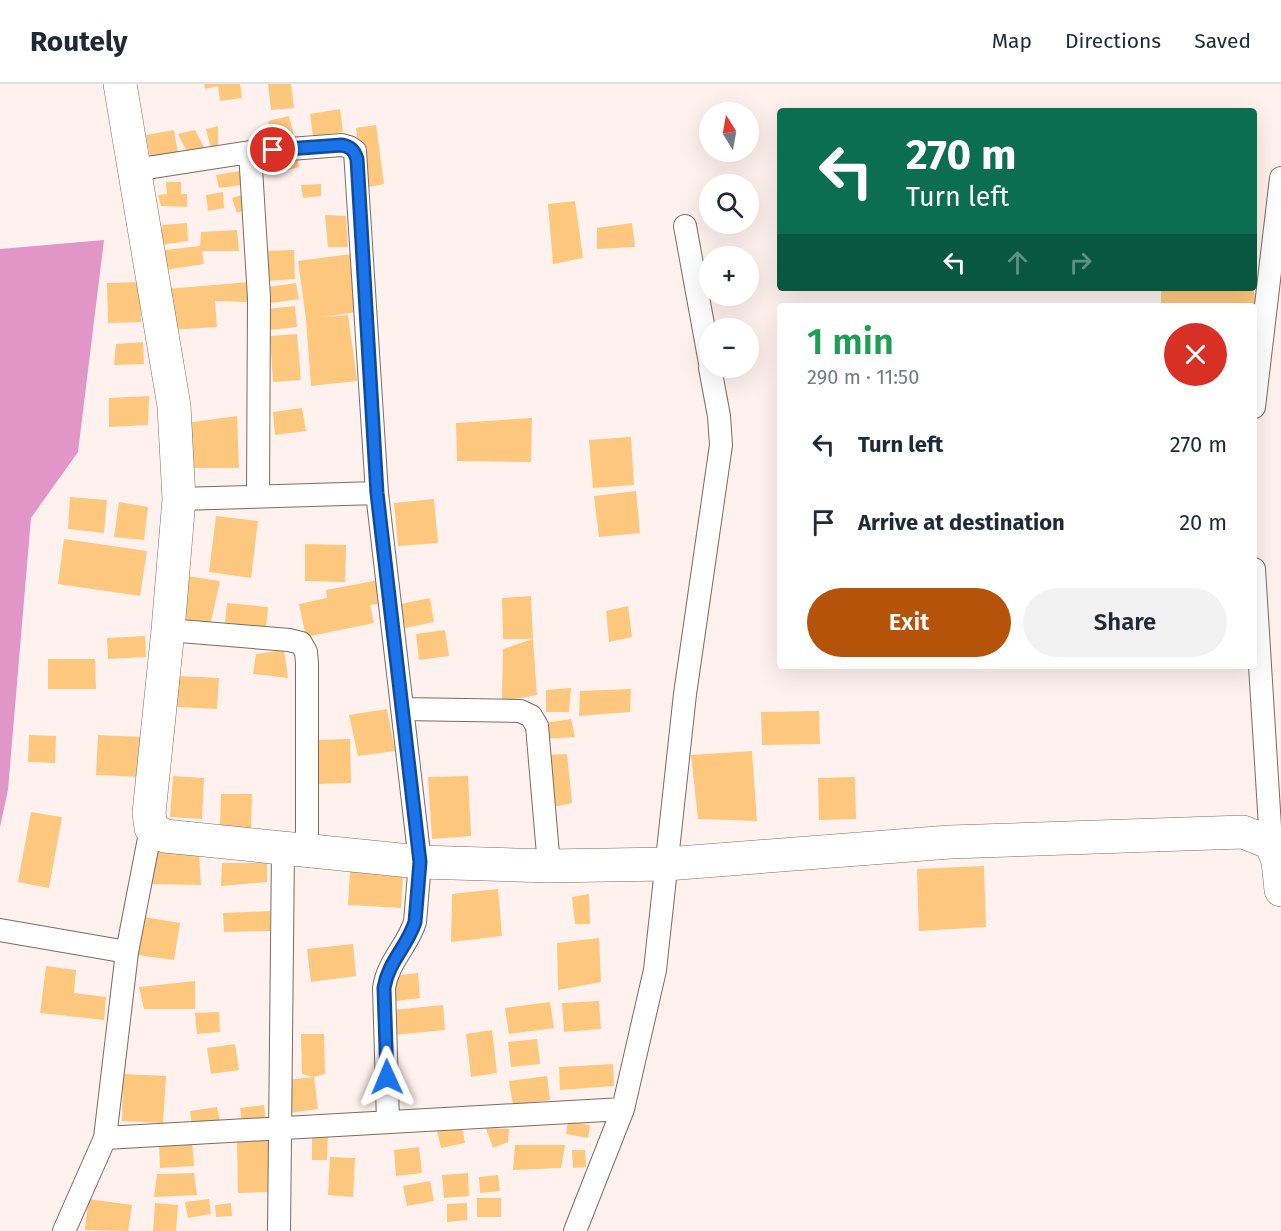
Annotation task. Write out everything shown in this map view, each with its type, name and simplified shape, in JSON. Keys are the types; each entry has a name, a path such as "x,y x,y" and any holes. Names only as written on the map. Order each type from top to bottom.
{"main road":[{"path":"120,84 174,406 179,499 150,813 151,828 165,836 420,862 549,866 666,864 961,841 1243,832 1271,843 1278,861 1281,890"}],"street":[{"path":"134,170 250,152 342,145 355,151 377,493 420,862 415,922 412,932 391,965 385,982 388,1122"},
{"path":"250,152 260,298 258,495"},
{"path":"1257,382 1281,178"},
{"path":"685,226 702,318"},
{"path":"574,1231 623,1110 655,970 685,694 721,445 719,416 712,378"},
{"path":"179,499 377,493"},
{"path":"1257,617 1271,843"},
{"path":"168,630 289,640 301,644 306,652 280,1128 279,1231"},
{"path":"403,709 520,711 531,716 537,726 549,866"},
{"path":"64,1231 105,1138 127,952 151,828"},
{"path":"0,930 127,952"},
{"path":"105,1138 623,1110"}],"shaded area":[{"path":"104,240 78,452 31,518 8,790 0,827 0,249"}],"building":[{"path":"204,84 240,84 242,98 220,101 218,86 205,89"},
{"path":"268,84 291,84 294,108 271,110"},
{"path":"340,109 343,132 313,136 310,114"},
{"path":"289,116 294,136 273,141 268,121"},
{"path":"376,125 384,184 363,188 356,128"},
{"path":"218,126 218,145 211,149 206,129"},
{"path":"174,130 178,153 150,157 146,135"},
{"path":"195,130 205,149 188,154 178,134"},
{"path":"296,153 299,167 288,170 286,155"},
{"path":"280,156 282,172 265,175 263,159"},
{"path":"240,171 242,185 219,188 216,175"},
{"path":"166,182 181,182 181,194 187,194 187,207 161,206 158,195 167,194"},
{"path":"321,184 321,196 303,198 301,185"},
{"path":"223,192 224,208 208,211 206,195"},
{"path":"246,194 248,209 237,213 232,198"},
{"path":"575,201 583,258 553,264 548,204"},
{"path":"325,215 346,216 348,247 328,247"},
{"path":"187,223 188,241 161,245 162,225"},
{"path":"632,223 635,247 597,249 597,228"},
{"path":"237,230 239,251 202,251 204,264 165,270 165,250 200,246 201,232"},
{"path":"294,250 295,279 266,281 265,251"},
{"path":"351,254 356,312 324,317 348,315 357,381 311,386 306,319 298,261"},
{"path":"140,282 141,322 108,323 107,283"},
{"path":"249,282 248,302 215,301 217,327 170,330 166,289"},
{"path":"296,283 299,299 271,303 268,287"},
{"path":"1161,291 1254,291 1255,303 1161,303"},
{"path":"295,306 297,327 269,330 267,309"},
{"path":"297,334 301,380 273,382 270,336"},
{"path":"143,342 144,364 114,365 116,344"},
{"path":"149,396 148,425 109,427 109,398"},
{"path":"302,408 306,431 275,435 273,412"},
{"path":"237,416 239,468 189,468 186,423"},
{"path":"532,418 531,462 457,461 456,423"},
{"path":"631,437 634,485 593,488 589,440"},
{"path":"636,491 640,533 599,537 594,496"},
{"path":"70,497 107,500 104,533 68,529"},
{"path":"434,499 438,543 398,546 394,503"},
{"path":"119,502 148,507 144,540 114,537"},
{"path":"216,516 258,521 251,578 209,572"},
{"path":"64,539 147,551 140,596 58,584"},
{"path":"305,544 346,545 345,582 305,581"},
{"path":"187,576 220,581 210,626 178,620"},
{"path":"379,580 383,603 370,605 374,623 306,637 299,604 327,598 326,590"},
{"path":"531,596 533,639 503,639 502,598"},
{"path":"430,598 434,622 405,628 401,604"},
{"path":"227,603 268,607 266,627 225,623"},
{"path":"628,606 632,637 609,642 606,611"},
{"path":"445,630 449,656 419,660 416,634"},
{"path":"145,636 146,657 108,659 107,638"},
{"path":"533,639 537,695 502,701 503,649"},
{"path":"284,650 288,678 253,674 256,654"},
{"path":"48,659 95,659 96,689 48,689"},
{"path":"179,676 219,678 217,709 177,707"},
{"path":"571,688 569,712 546,712 546,690"},
{"path":"631,689 630,712 579,716 580,691"},
{"path":"387,709 395,751 358,756 349,715"},
{"path":"819,711 820,744 762,745 761,712"},
{"path":"571,719 575,737 544,739 545,723"},
{"path":"29,735 56,736 55,763 28,762"},
{"path":"98,735 144,737 142,777 96,775"},
{"path":"350,739 351,783 316,784 315,740"},
{"path":"752,751 757,821 698,819 691,755"},
{"path":"567,754 572,803 550,808 547,755"},
{"path":"173,776 204,778 202,819 170,817"},
{"path":"468,776 471,836 432,839 428,777"},
{"path":"855,777 856,819 819,820 818,778"},
{"path":"221,794 252,794 251,828 220,828"},
{"path":"31,812 62,817 49,888 18,882"},
{"path":"153,851 199,852 201,885 148,884"},
{"path":"222,863 267,863 267,882 221,886"},
{"path":"984,866 986,927 919,931 917,869"},
{"path":"350,871 403,874 401,908 348,905"},
{"path":"498,889 502,936 451,942 452,894"},
{"path":"589,894 590,924 575,924 572,897"},
{"path":"270,911 270,931 224,932 223,913"},
{"path":"144,917 180,923 174,960 138,955"},
{"path":"599,938 601,982 558,990 557,943"},
{"path":"353,944 356,976 311,982 307,949"},
{"path":"46,966 76,970 74,993 106,997 104,1020 40,1013"},
{"path":"418,973 420,998 396,1001 393,976"},
{"path":"195,981 195,1009 144,1009 139,987"},
{"path":"599,1001 601,1029 564,1032 562,1003"},
{"path":"550,1002 554,1028 509,1034 505,1008"},
{"path":"443,1005 445,1030 394,1035 392,1010"},
{"path":"219,1012 220,1032 197,1034 195,1013"},
{"path":"492,1030 497,1073 471,1077 466,1034"},
{"path":"301,1034 324,1034 325,1074 314,1077 302,1074"},
{"path":"537,1039 540,1064 511,1067 508,1042"},
{"path":"235,1044 239,1070 211,1074 207,1048"},
{"path":"613,1064 614,1086 560,1090 559,1067"},
{"path":"123,1074 166,1076 163,1123 122,1121"},
{"path":"547,1076 550,1100 513,1105 509,1081"},
{"path":"314,1077 318,1109 289,1113 285,1080"},
{"path":"264,1105 266,1121 242,1124 240,1108"},
{"path":"217,1107 220,1122 192,1126 190,1111"},
{"path":"568,1121 590,1125 588,1138 566,1134"},
{"path":"462,1127 465,1143 441,1148 437,1131"},
{"path":"486,1128 509,1129 508,1142 493,1148"},
{"path":"312,1135 328,1136 327,1160 312,1160"},
{"path":"268,1140 269,1192 238,1193 237,1141"},
{"path":"192,1141 194,1166 160,1168 159,1143"},
{"path":"515,1145 565,1145 561,1168 513,1170"},
{"path":"419,1147 422,1173 396,1176 394,1150"},
{"path":"572,1150 585,1150 586,1167 573,1168"},
{"path":"330,1157 355,1158 353,1197 328,1195"},
{"path":"194,1173 197,1195 154,1197 157,1174"},
{"path":"468,1173 469,1196 444,1198 442,1175"},
{"path":"498,1175 500,1191 480,1193 479,1177"},
{"path":"430,1181 434,1201 407,1206 403,1186"},
{"path":"477,1198 501,1198 501,1217 477,1217"},
{"path":"88,1199 132,1205 128,1231 85,1230"},
{"path":"209,1199 211,1214 188,1218 185,1202"},
{"path":"155,1203 178,1205 176,1231 153,1231"},
{"path":"231,1203 232,1216 216,1217 215,1205"},
{"path":"467,1203 467,1220 447,1222 447,1204"}],"route":[{"path":"273,150 342,145 355,151 357,159 377,493 420,862 415,922 412,932 386,975 384,988 387,1077"}]}
